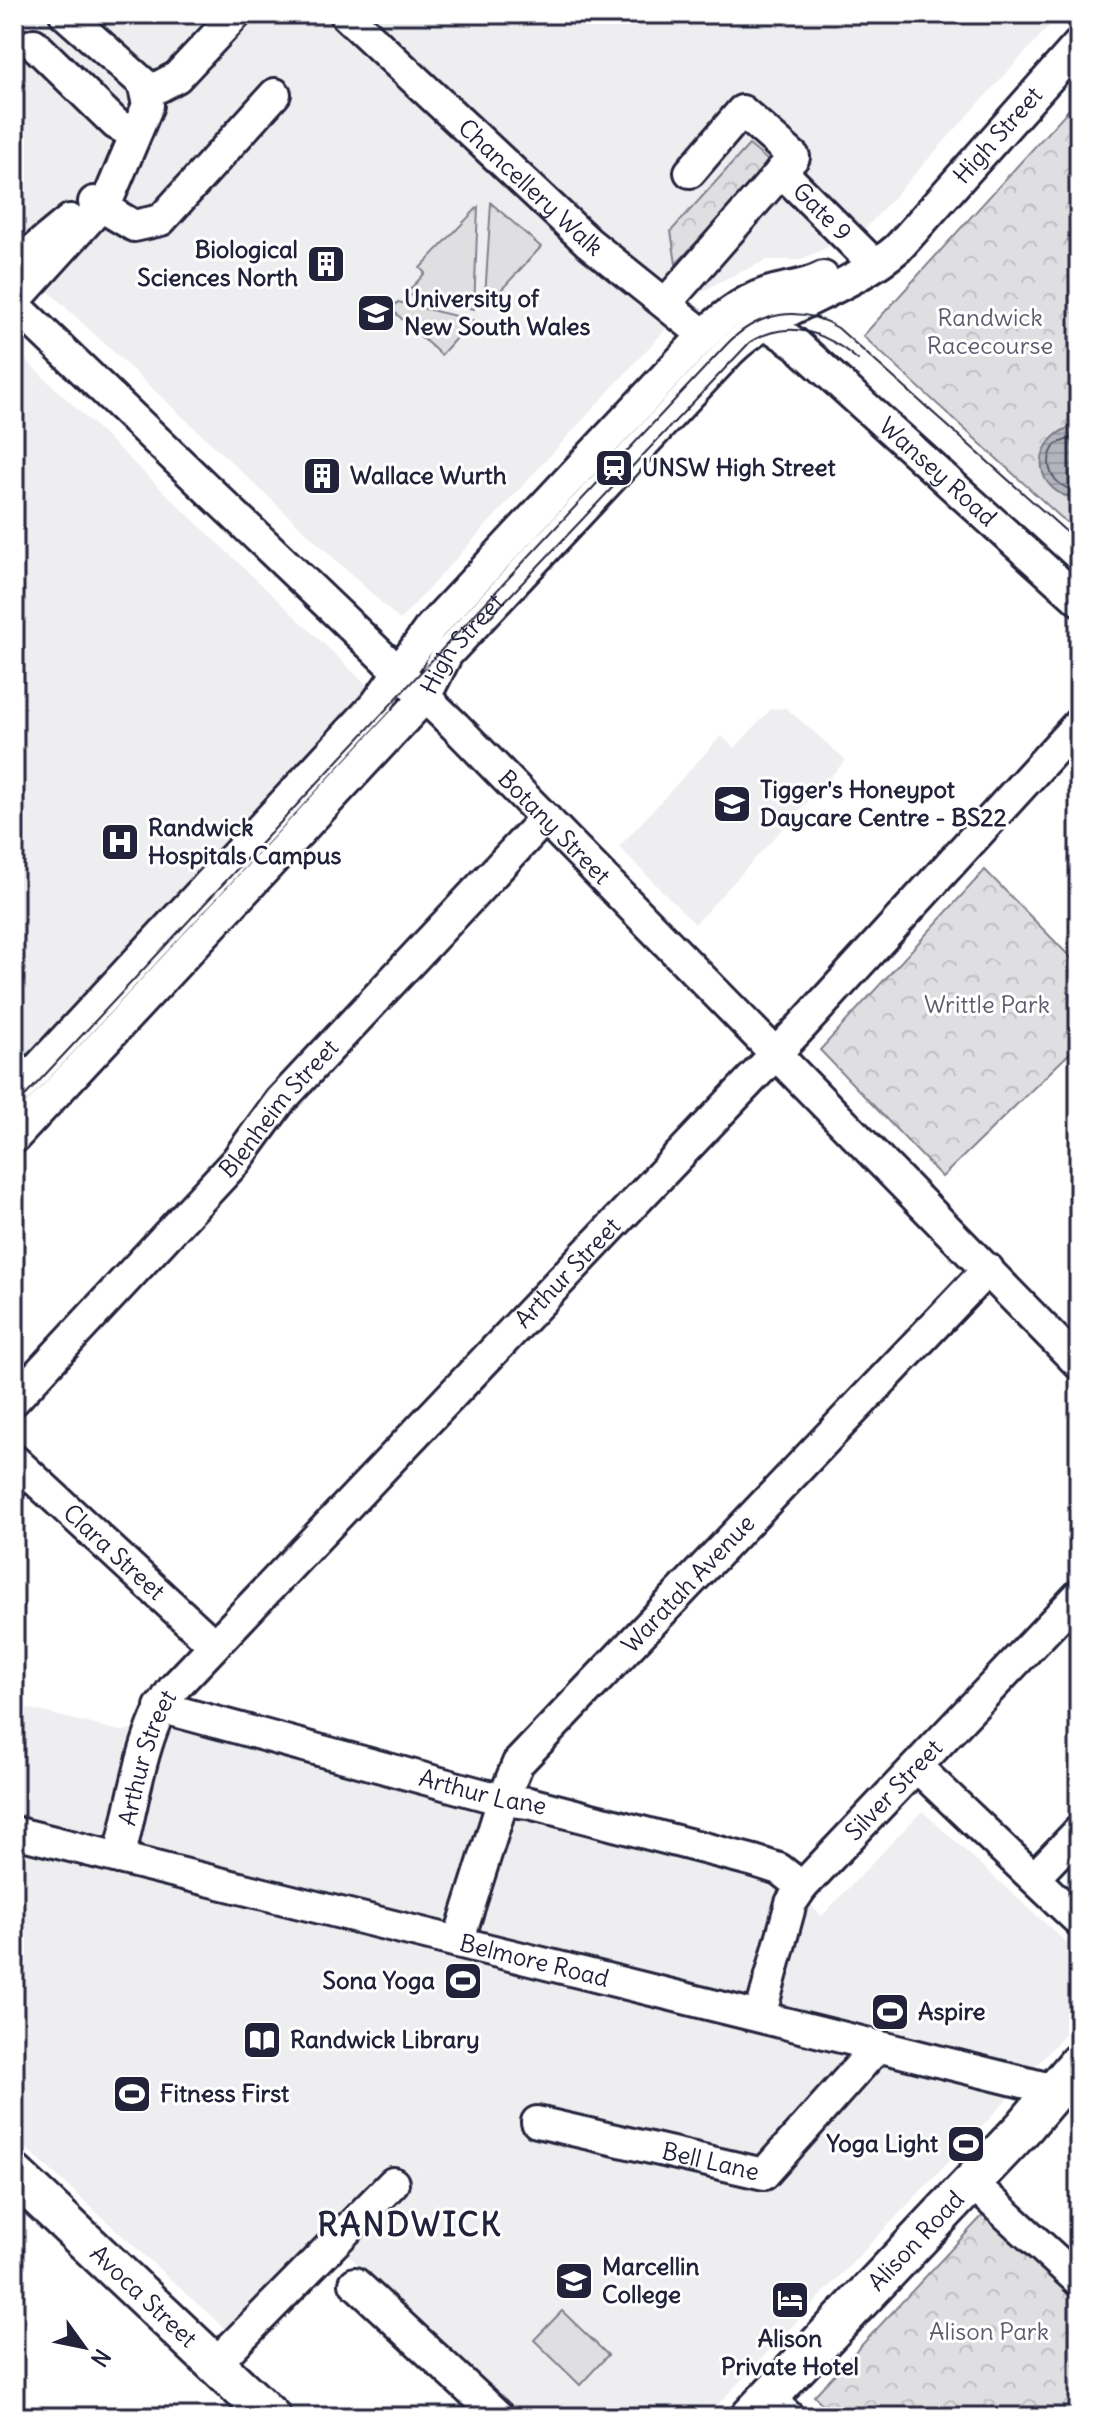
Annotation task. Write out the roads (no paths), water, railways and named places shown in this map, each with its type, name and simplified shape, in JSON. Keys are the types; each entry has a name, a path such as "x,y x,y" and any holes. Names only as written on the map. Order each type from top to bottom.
{"main road":[{"name":"Alison Road","path":"769,2411 971,2182 1066,2092 1079,2062"},
{"name":"Avoca Street","path":"14,2174 271,2417"}],"street":[{"path":"14,303 117,180 147,108 147,93 138,78 84,24 65,14"},
{"path":"147,93 174,81 236,14"},
{"name":"Chancellery Walk","path":"355,23 588,242 667,302 712,326"},
{"path":"34,44 116,124 134,134"},
{"name":"High Street","path":"14,1138 425,697 452,649 731,350 781,316 886,258 1079,44"},
{"path":"97,204 134,226 164,218 275,94"},
{"path":"667,302 794,157 742,111 690,172"},
{"name":"Gate 9","path":"781,171 864,254"},
{"name":"High Street","path":"14,1094 376,704 430,628 712,326 769,292 812,283 864,254 946,191"},
{"name":"High Street","path":"824,369 811,342 813,322 880,277 909,251 946,191"},
{"path":"14,266 97,204"},
{"path":"781,316 812,283"},
{"name":"Botany Street","path":"14,303 425,697 1079,1364"},
{"name":"Wansey Road","path":"712,326 740,313 781,316 796,344 1079,600"},
{"name":"Arthur Street","path":"119,1858 160,1707 213,1644 776,1053 1079,723"},
{"name":"Blenheim Street","path":"14,1400 236,1161 280,1101 545,818"},
{"name":"Waratah Avenue","path":"458,1942 503,1800 518,1763 988,1269"},
{"name":"Clara Street","path":"14,1460 213,1644"},
{"name":"Silver Street","path":"760,2016 791,1903 802,1887 1079,1595"},
{"name":"Arthur Lane","path":"160,1707 503,1800 529,1803 754,1861 779,1869 802,1887"},
{"path":"918,1768 1079,1921"},
{"path":"1034,1878 1079,1831"},
{"name":"Belmore Road","path":"14,1832 1066,2092"},
{"name":"Bell Lane","path":"537,2122 764,2174 878,2046"},
{"path":"971,2182 1079,2281"},
{"path":"215,2364 393,2183"},
{"path":"355,2283 499,2417"}],"water":[{"path":"1070,427 1079,427 1079,499 1053,488 1045,479 1042,468 1047,444"}],"tram line":[{"path":"14,1108 727,344 752,325 780,315 794,314 824,320 838,328 1079,543"},
{"path":"489,618 750,342 779,331 807,332 833,342 858,360"}],"place":[{"name":"Biological Sciences North","path":"326,264"},
{"name":"University of New South Wales","path":"376,313"},
{"name":"UNSW High Street","path":"614,468"},
{"name":"Wallace Wurth","path":"322,476"},
{"name":"Tigger's Honeypot Daycare Centre - BS22","path":"732,804"},
{"name":"Randwick Hospitals Campus","path":"120,842"},
{"name":"Sona Yoga","path":"463,1981"},
{"name":"Aspire","path":"890,2012"},
{"name":"Randwick Library","path":"262,2040"},
{"name":"Fitness First","path":"132,2094"},
{"name":"Yoga Light","path":"966,2144"},
{"name":"Marcellin College","path":"574,2281"},
{"name":"Alison Private Hotel","path":"790,2300"}],"district":[{"name":"RANDWICK","path":"410,2225"}],"park label":[{"name":"Randwick Racecourse","path":"990,332"},
{"name":"Writtle Park","path":"987,1005"},
{"name":"Alison Park","path":"989,2332"}]}
